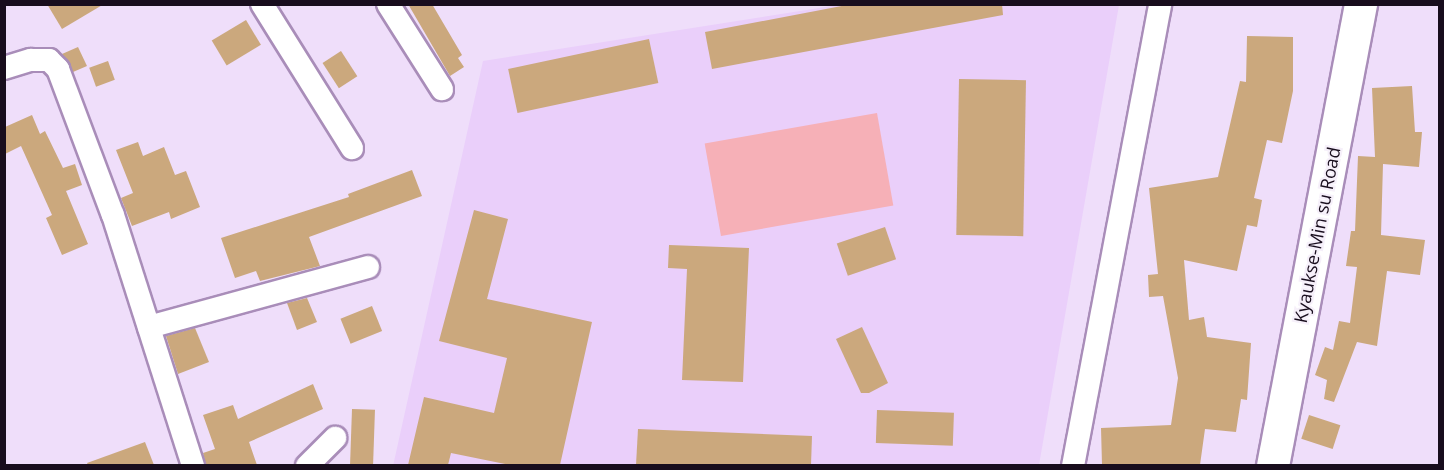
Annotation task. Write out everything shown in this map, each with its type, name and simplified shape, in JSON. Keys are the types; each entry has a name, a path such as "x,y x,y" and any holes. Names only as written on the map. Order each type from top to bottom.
{"street":[{"path":"262,4 352,148"},
{"path":"388,4 442,89"},
{"path":"1073,465 1160,4"},
{"name":"Kyaukse-Min su Road","path":"1273,465 1361,4"},
{"path":"4,68 31,60 49,60 58,69 113,215 193,465"},
{"path":"149,327 368,267"},
{"path":"307,465 335,438"}],"shaded area":[{"path":"838,5 1119,5 1039,465 393,466 483,61"},
{"path":"877,113 893,206 721,236 705,143"}],"building":[{"path":"47,4 104,4 62,29"},
{"path":"408,4 432,4 462,55 458,58 464,67 450,76"},
{"path":"852,4 1002,4 1003,15 712,69 705,32"},
{"path":"246,20 261,45 227,65 212,41"},
{"path":"1247,36 1293,37 1293,91 1282,143 1267,140 1254,198 1262,200 1257,227 1247,225 1237,271 1184,260 1189,320 1204,317 1207,337 1251,343 1247,400 1241,399 1236,432 1205,429 1200,465 1102,465 1101,428 1171,425 1178,378 1163,296 1149,297 1148,275 1158,274 1149,188 1218,177 1240,81 1246,82"},
{"path":"649,39 658,83 518,113 508,69"},
{"path":"78,47 87,66 73,72 62,54"},
{"path":"341,51 357,76 339,88 323,63"},
{"path":"108,61 115,80 96,87 89,68"},
{"path":"959,79 1026,80 1023,236 956,235"},
{"path":"1412,86 1415,132 1422,132 1419,167 1383,164 1381,235 1425,240 1420,275 1387,271 1377,346 1357,342 1334,402 1324,399 1327,380 1315,375 1325,347 1333,350 1339,321 1350,323 1357,267 1346,266 1351,231 1355,231 1358,156 1375,157 1372,88"},
{"path":"32,115 40,134 45,131 63,168 75,164 82,185 66,191 88,244 62,255 46,218 52,215 21,146 5,154 5,127"},
{"path":"138,142 143,156 164,147 175,175 186,171 200,207 171,219 169,212 132,226 121,198 133,193 116,150"},
{"path":"412,170 422,196 309,237 320,266 260,281 256,271 235,278 221,238 349,197 348,194"},
{"path":"474,210 508,219 487,299 592,322 560,465 510,465 451,453 448,465 408,465 424,397 494,413 507,358 439,341"},
{"path":"885,227 896,259 848,276 837,244"},
{"path":"669,245 749,248 743,382 682,380 687,269 668,268"},
{"path":"307,298 317,322 297,330 287,303"},
{"path":"372,306 382,331 351,344 340,319"},
{"path":"862,327 888,383 869,393 861,393 836,339"},
{"path":"195,328 209,362 178,374 166,336"},
{"path":"313,384 323,409 249,442 257,465 206,465 203,453 215,449 203,415 233,405 238,419"},
{"path":"352,409 375,410 373,466 350,465"},
{"path":"877,410 954,413 953,446 876,443"},
{"path":"1309,415 1340,425 1333,449 1301,439"},
{"path":"638,429 812,436 811,465 636,465"},
{"path":"145,442 154,465 88,465 87,463"}]}
